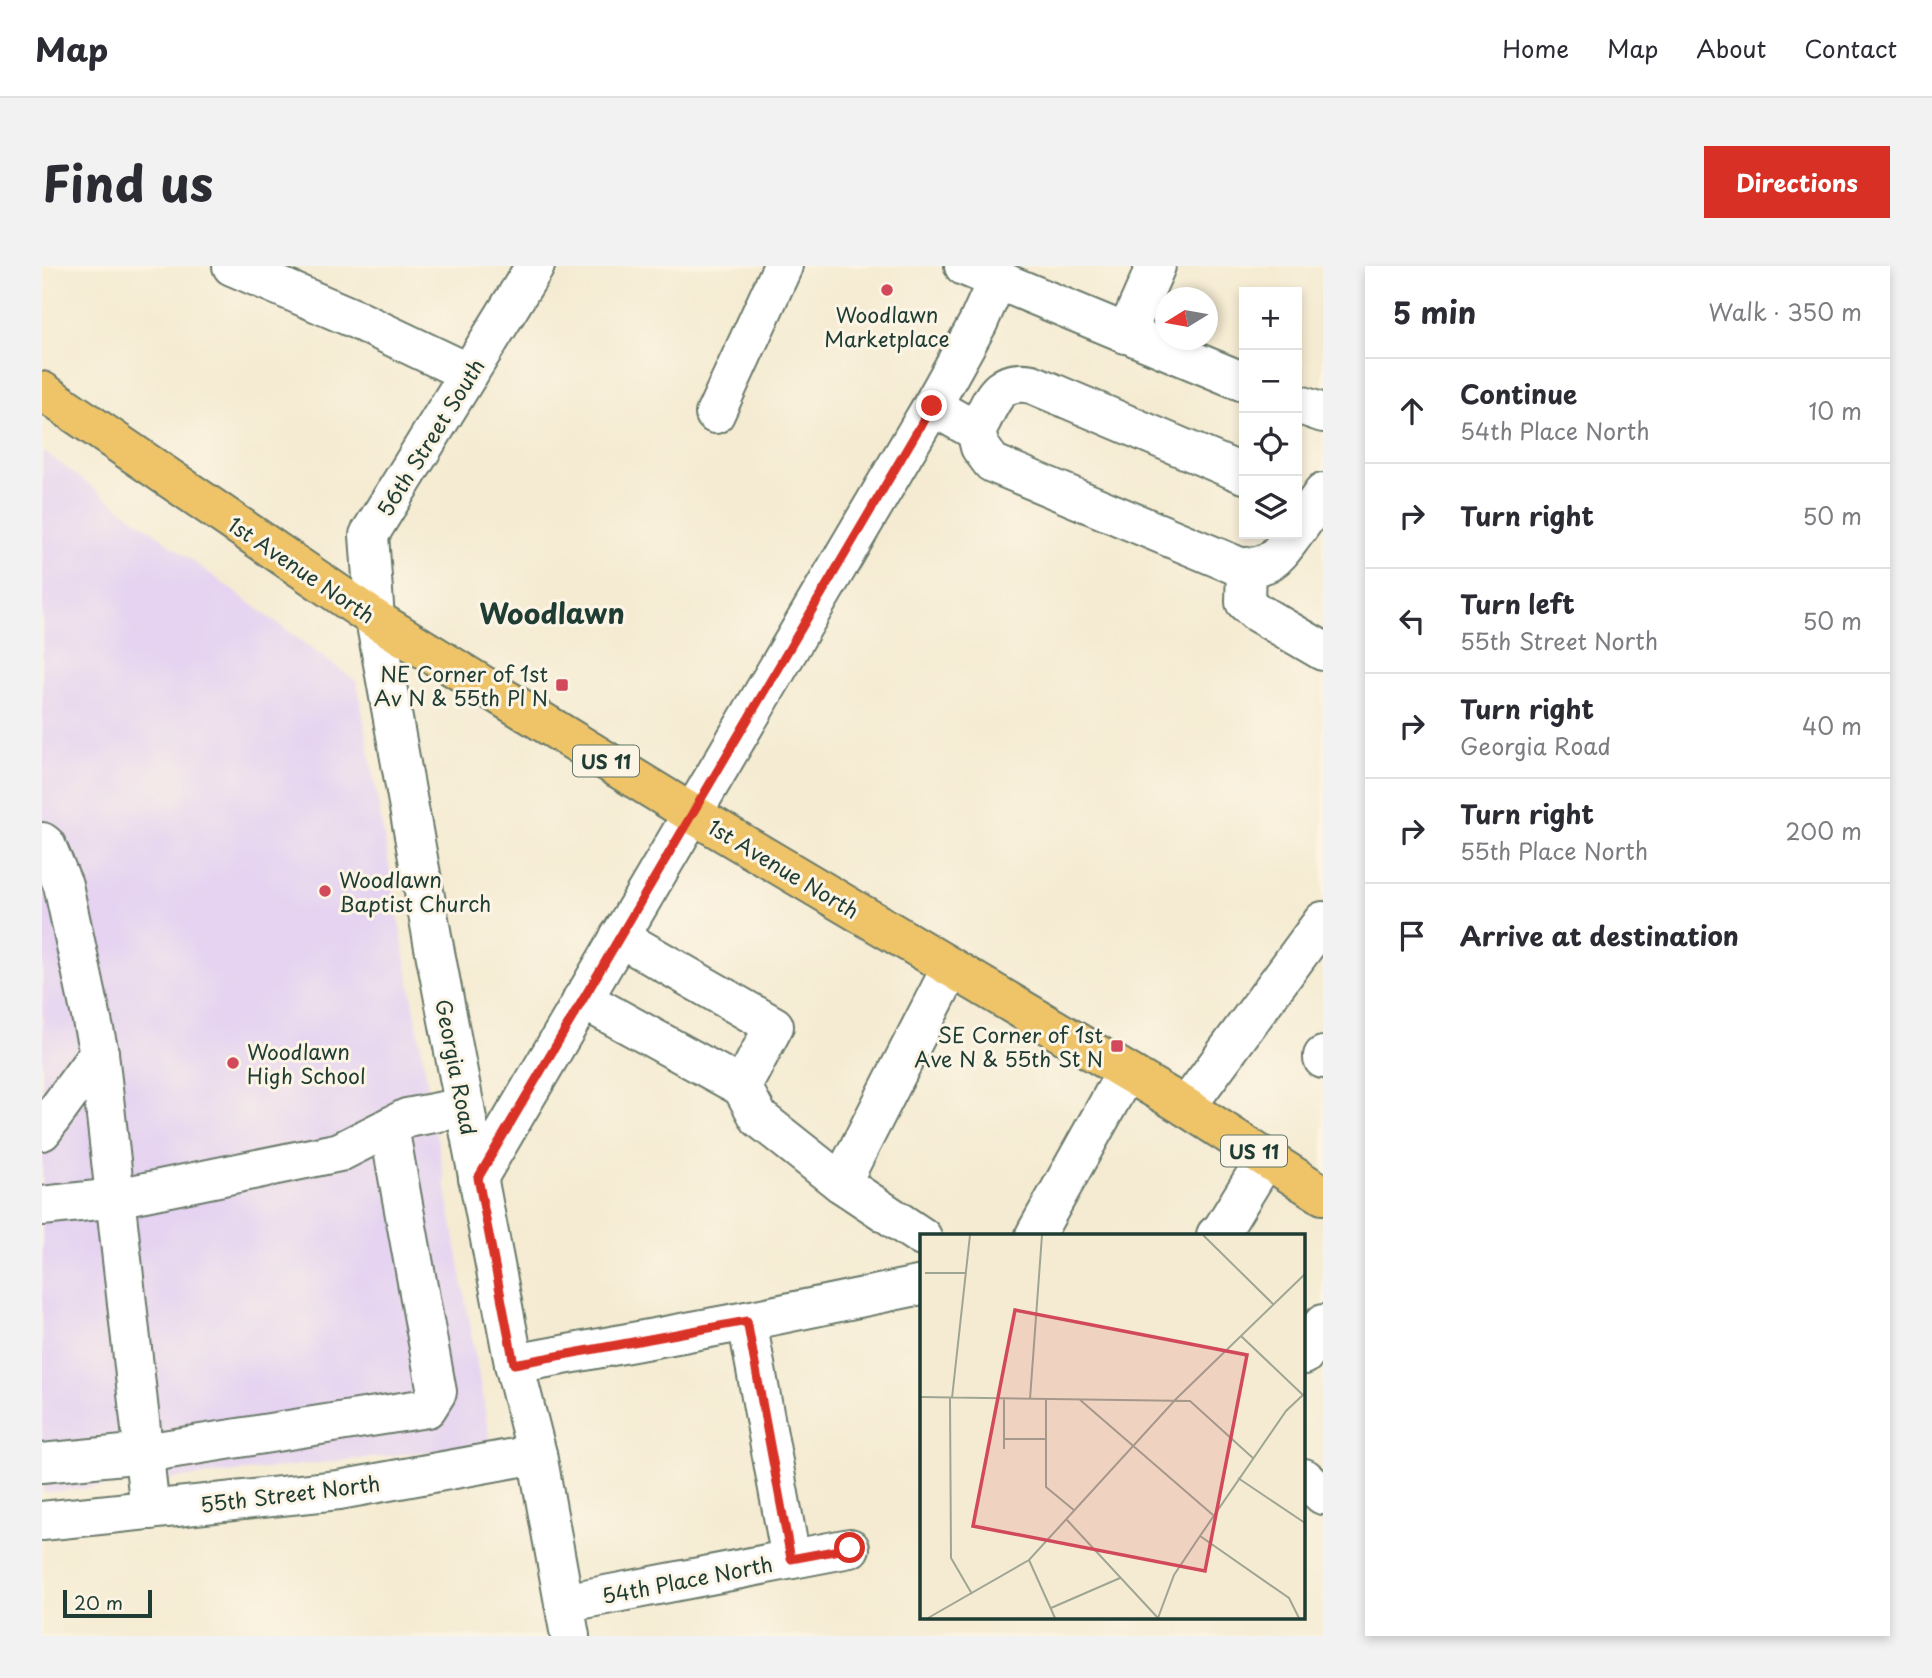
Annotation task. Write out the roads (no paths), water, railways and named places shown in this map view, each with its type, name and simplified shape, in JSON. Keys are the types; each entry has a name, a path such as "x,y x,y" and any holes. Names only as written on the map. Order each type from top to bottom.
{"main road":[{"name":"1st Avenue North","path":"42,391 375,619 691,813 1186,1107 1266,1158 1319,1183"}],"street":[{"path":"232,266 353,318 469,373"},
{"name":"56th Street South","path":"375,619 369,535 535,266"},
{"path":"715,414 783,266"},
{"path":"1126,334 1156,266"},
{"path":"478,1178 932,406 978,323 980,273 1239,380"},
{"path":"976,431 1000,388 1016,381 1032,384 1239,472"},
{"path":"932,406 976,431 981,447 992,463 1240,567 1259,568 1276,558 1305,511"},
{"path":"1302,406 1323,413"},
{"path":"1246,568 1245,602 1256,612 1323,651"},
{"name":"Georgia Road","path":"375,619 478,1178 514,1364 537,1454 568,1619"},
{"path":"42,842 46,845 63,885 99,1053 150,1510"},
{"path":"1186,1107 1323,920"},
{"path":"619,937 774,1026 742,1087"},
{"path":"841,1183 951,968"},
{"path":"582,999 742,1087 759,1118 841,1183 920,1236"},
{"path":"42,1131 99,1053"},
{"path":"1036,1234 1126,1072"},
{"path":"42,1206 116,1198 340,1152 407,1118 465,1107"},
{"path":"42,1463 144,1453 427,1408 436,1392 388,1127"},
{"path":"1217,1234 1266,1158"},
{"path":"514,1364 920,1285"},
{"path":"747,1321 791,1559"},
{"path":"1306,1352 1323,1324"},
{"name":"55th Street North","path":"42,1521 339,1490 537,1454"},
{"path":"1306,1480 1323,1496"},
{"name":"54th Place North","path":"568,1619 791,1559 850,1548"}],"place":[{"name":"Woodlawn Marketplace","path":"887,290"},
{"name":"NE Corner of 1st Av N & 55th Pl N","path":"562,685"},
{"name":"Woodlawn Baptist Church","path":"325,891"},
{"name":"SE Corner of 1st Ave N & 55th St N","path":"1117,1046"},
{"name":"Woodlawn High School","path":"233,1063"}],"district":[{"name":"Woodlawn","path":"552,612"}]}
